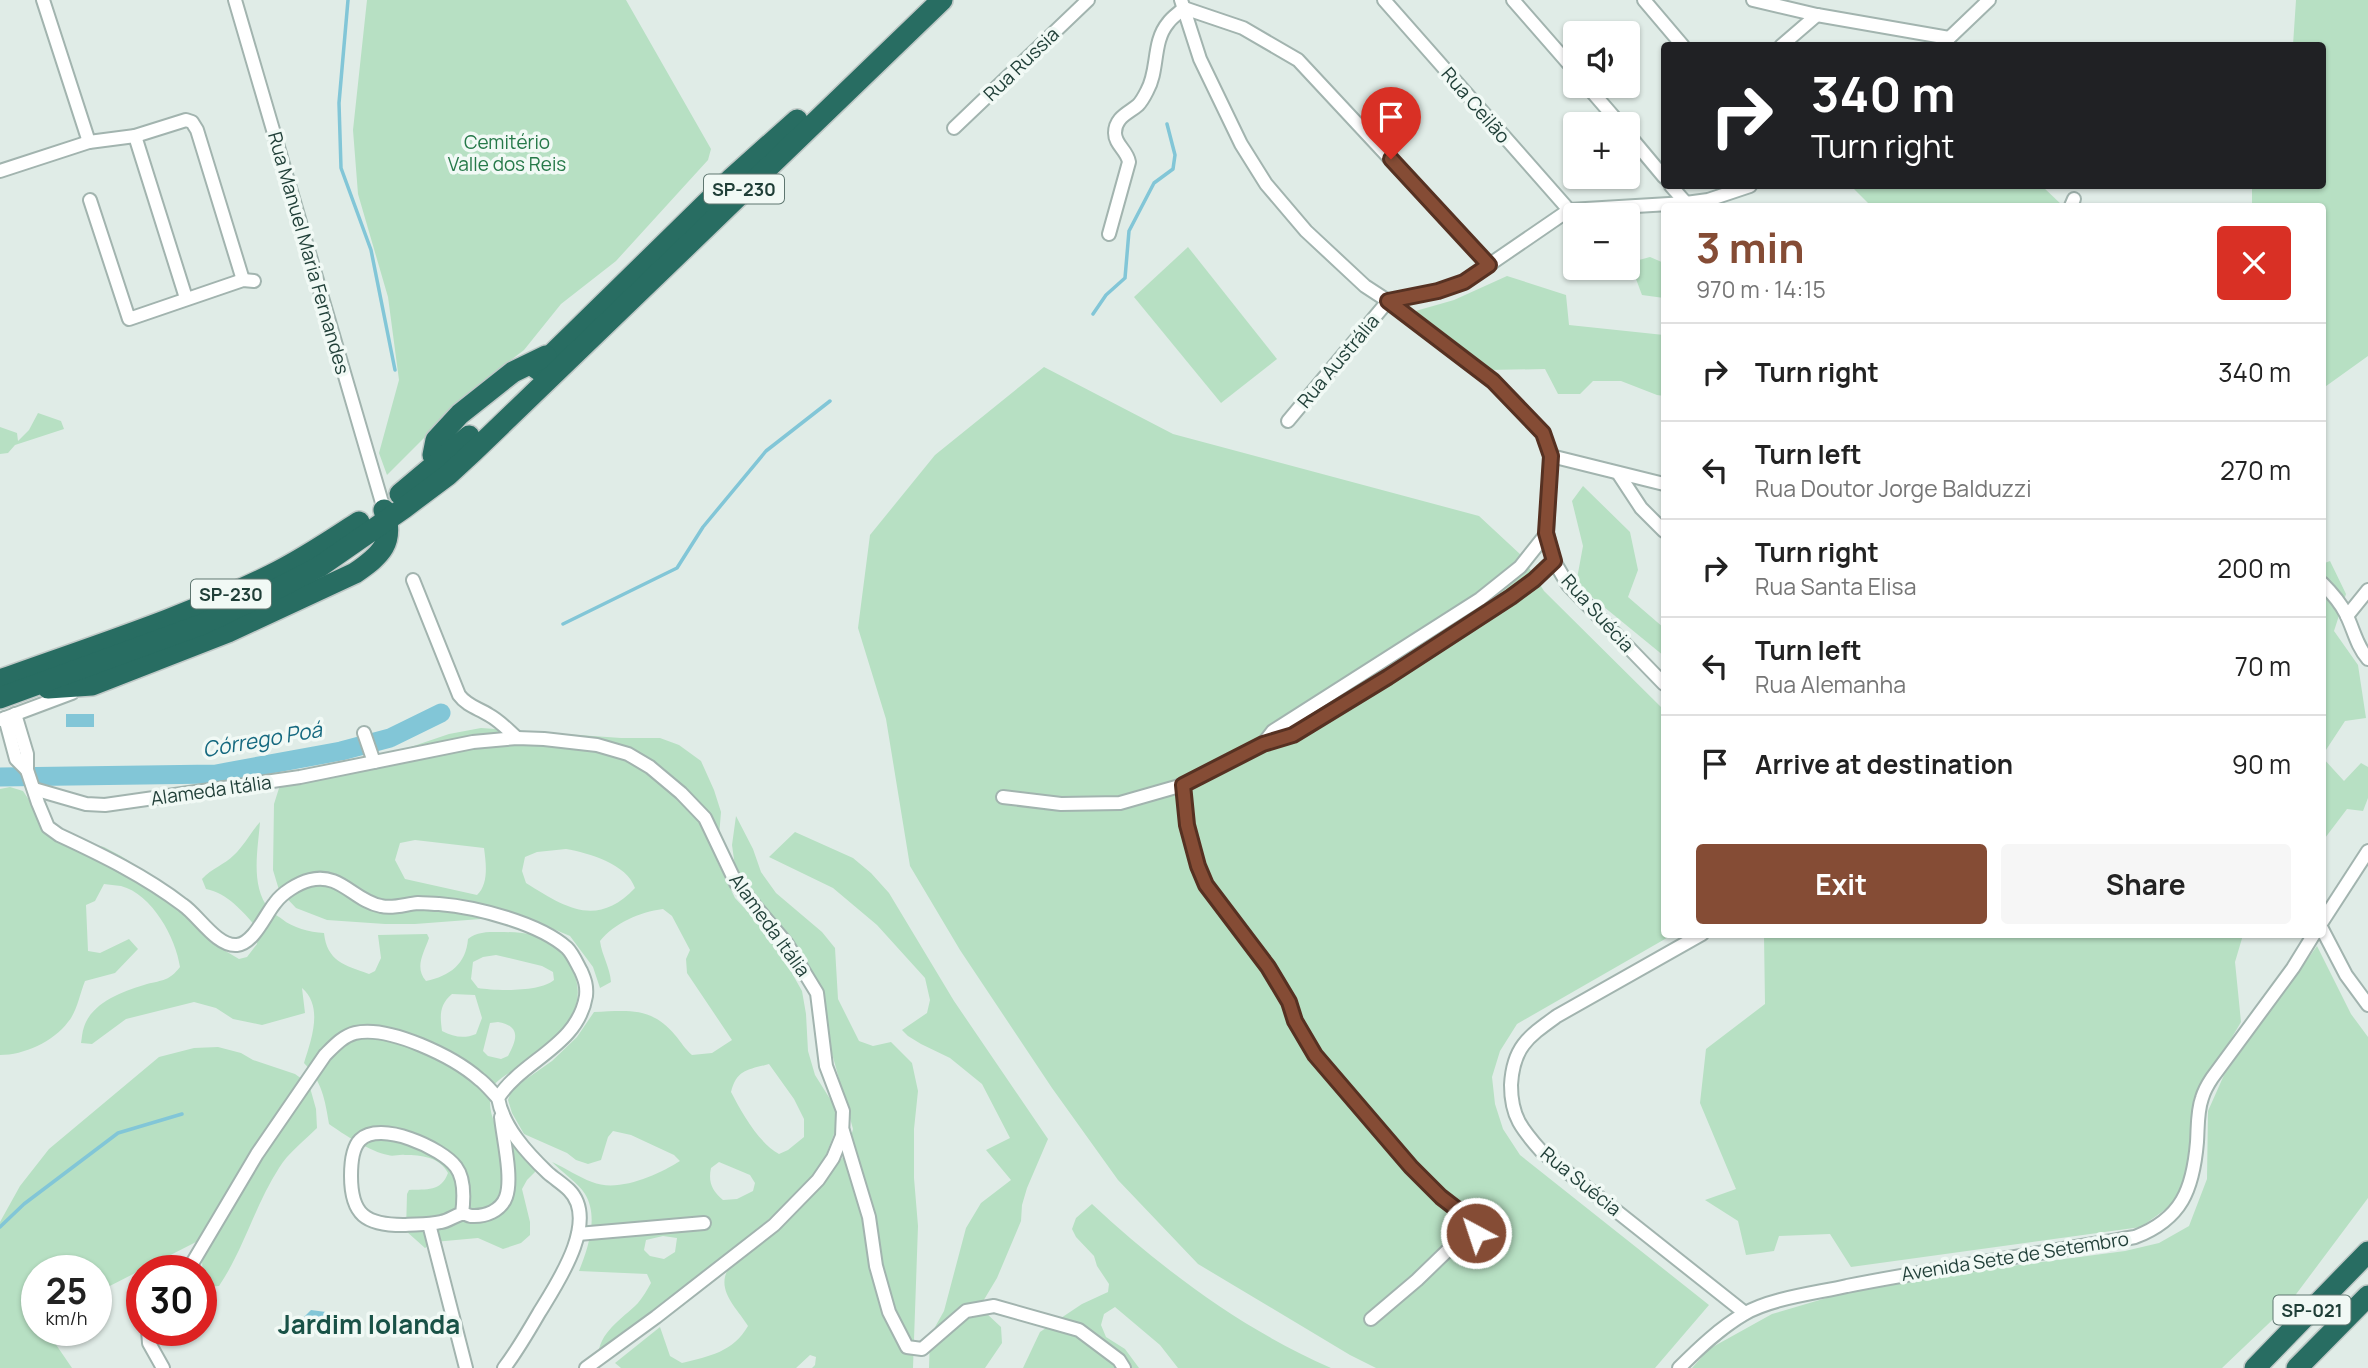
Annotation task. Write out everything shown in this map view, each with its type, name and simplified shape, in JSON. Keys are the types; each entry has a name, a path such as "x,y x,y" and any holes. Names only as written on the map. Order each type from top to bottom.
{"highway":[{"name":"SP-230","path":"443,469 554,351 732,178 855,67 924,0"},
{"name":"SP-230","path":"5,712 21,691 202,624 318,567 443,469 547,378 942,0"},
{"name":"SP-230","path":"0,680 229,595 391,511"},
{"path":"21,691 92,685 228,632 355,573 382,550 389,538 391,511"},
{"name":"SP-021","path":"2255,1368 2368,1252"},
{"name":"SP-021","path":"2298,1368 2368,1296"}],"street":[{"path":"43,0 89,142"},
{"name":"Rua Manuel Maria Fernandes","path":"235,0 308,267 391,511"},
{"name":"Rua Russia","path":"954,128 1088,0"},
{"name":"Rua Ceilão","path":"1384,0 1563,203"},
{"path":"1513,0 1563,57"},
{"path":"1644,0 1680,42"},
{"path":"1762,1 1945,42 1989,0"},
{"path":"1183,4 1243,28 1298,60 1489,265"},
{"path":"1109,234 1129,162 1128,156 1117,143 1115,132 1118,122 1140,104 1150,86 1161,34 1183,4"},
{"path":"1183,4 1200,59 1241,144 1266,184 1306,231 1365,286 1493,381 1543,433 1551,456 1546,533 1520,567 1480,600 1273,731 1263,744"},
{"path":"1786,42 1817,15"},
{"path":"1597,98 1610,112"},
{"path":"0,171 89,142 135,136 186,120 192,122 248,280 186,298 129,319 90,200"},
{"path":"135,136 186,298"},
{"path":"1640,148 1661,173"},
{"path":"1674,189 1686,203 1708,200 1740,189"},
{"path":"1640,206 1661,204"},
{"path":"1388,301 1438,291 1464,282 1563,214"},
{"name":"Rua Austrália","path":"1287,421 1388,301"},
{"path":"1551,456 1661,483"},
{"path":"1618,473 1641,508 1661,528"},
{"name":"Rua Suécia","path":"1546,533 1554,561 1568,585 1661,681"},
{"path":"1003,797 1061,804 1120,803 1183,785 1263,744 1293,735 1388,677 1526,586 1554,561"},
{"path":"413,580 459,695 474,708 502,723 517,738"},
{"path":"2326,587 2347,616 2354,638 2368,659"},
{"path":"2347,616 2368,590"},
{"path":"92,685 5,712 27,754 30,780 48,827 132,871 185,906 211,933 227,943 236,945 247,942 276,900 299,884 325,878 340,882 380,906 418,903 464,907 492,913 549,935 569,950 586,983 585,998 578,1016 560,1042 513,1078 499,1104 508,1178 507,1196 501,1206 486,1215 462,1214 429,1224 390,1225 373,1222 360,1215 351,1187 351,1167 360,1140 376,1133 394,1133 442,1154 456,1166 460,1175 464,1196 462,1214"},
{"path":"364,733 372,757"},
{"name":"Alameda Itália","path":"30,780 86,804 105,805 177,796 372,757 473,742 517,738 544,739 597,745 628,754 650,767 705,817 736,883 787,944 817,993 826,1066 843,1111 842,1131 833,1158 818,1180 774,1225 586,1368"},
{"path":"1183,785 1187,825 1206,885 1268,967 1315,1055 1411,1167 1441,1197 1476,1224 1476,1233 1472,1240 1449,1249 1371,1319"},
{"path":"2326,916 2368,850"},
{"path":"2326,937 2346,975 2368,1005"},
{"name":"Rua Suécia","path":"1695,938 1556,1016 1538,1029 1514,1058 1511,1096 1519,1123 1542,1152 1745,1313"},
{"name":"Avenida Sete de Setembro","path":"1679,1368 1707,1341 1745,1313 1795,1297 1905,1274 2136,1237 2155,1229 2170,1217 2184,1200 2194,1167 2198,1116 2211,1078 2285,979 2311,938"},
{"path":"197,1255 257,1154 325,1055 339,1041 354,1033 368,1031 394,1035 453,1060 479,1078 499,1104 530,1154 571,1191 580,1214 578,1234 562,1275 504,1368"},
{"path":"842,1131 869,1217 876,1266 889,1312 907,1347 922,1349 966,1311 994,1306 1079,1330 1119,1360 1124,1368"},
{"path":"578,1234 704,1223"},
{"path":"429,1224 466,1368"},
{"path":"151,1346 163,1368"}],"green space":[{"name":"Cemitério Valle dos Reis","path":"367,0 626,0 711,149 708,160 616,261 561,304 524,350 474,388 387,475 379,453 399,380 388,297 358,194 353,130"},
{"path":"2296,0 2368,0 2368,356 2326,386 2326,203 2252,203 2252,189 2326,189 2326,42 2293,42"},
{"path":"1854,189 2045,189 2060,203 1868,203"},
{"path":"1188,247 1277,359 1221,403 1134,297"},
{"path":"1650,257 1661,262 1661,298 1642,295 1636,280 1640,280 1640,260"},
{"path":"1507,276 1566,295 1569,325 1661,335 1661,396 1621,381 1593,381 1580,394 1558,394 1545,369 1489,370 1412,312 1454,300"},
{"path":"1044,367 1173,434 1479,516 1521,555 1544,591 1661,707 1661,938 1667,938 1517,1024 1500,1051 1492,1077 1495,1104 1503,1129 1520,1155 1709,1305 1655,1368 1376,1368 1198,1264 1118,1180 1052,1088 960,950 910,866 886,719 858,628 870,535 935,455"},
{"path":"38,413 61,421 64,429 15,445 8,453 0,454 0,427 17,433 18,441 29,430"},
{"path":"1583,486 1630,532 1638,570 1628,597 1661,625 1661,654 1576,584 1583,546 1572,501"},
{"path":"2330,561 2346,594 2334,631 2358,665 2366,718 2345,721 2326,750 2326,562"},
{"path":"481,728 621,738 660,738 679,745 701,761 721,812 717,861 735,898 772,938 802,991 808,1051 815,1075 837,1110 839,1121 821,1168 791,1200 696,1282 598,1357 602,1340 607,1333 638,1303 651,1283 647,1274 579,1271 591,1232 589,1203 579,1186 552,1162 592,1182 614,1185 649,1177 680,1161 674,1155 631,1135 613,1131 608,1137 601,1160 588,1164 576,1160 567,1153 524,1134 508,1100 512,1089 552,1061 577,1037 594,1012 628,1011 648,1015 666,1026 692,1055 712,1053 732,1040 687,973 686,959 690,950 672,916 663,909 628,919 600,941 611,982 600,988 593,967 570,936 532,920 494,918 385,924 327,920 296,908 279,890 273,870 274,804 280,785 390,754 449,734","holes":["415,840 484,848 486,873 481,890 477,895 405,879 395,860 400,843","566,849 596,857 624,872 635,888 608,908 594,911 568,906 526,883 522,871 525,857 537,852","769,1064 794,1099 804,1119 804,1137 779,1154 757,1135 731,1092 740,1075 749,1069","719,1162 750,1175 755,1183 753,1191 737,1199 723,1200 716,1193 710,1178 711,1168","663,1236 677,1238 675,1252 664,1259 650,1256 644,1250 646,1240"]},
{"path":"2326,761 2344,781 2361,763 2368,767 2368,798 2363,811 2347,809 2326,837"},
{"path":"10,787 23,791 42,819 81,841 104,847 121,856 187,899 204,934 212,943 239,959 247,957 257,944 258,929 229,899 206,889 202,879 234,855 260,822 257,878 263,900 272,912 291,925 324,933 333,956 352,968 369,974 375,971 381,958 378,935 427,934 429,938 420,965 426,981 442,976 455,967 464,955 468,939 478,934 527,934 547,941 557,948 576,978 578,990 573,1013 554,1039 496,1083 490,1098 491,1111 498,1129 534,1163 535,1172 522,1189 530,1222 530,1235 521,1243 503,1249 478,1238 434,1242 425,1248 406,1231 409,1190 437,1186 448,1173 440,1163 430,1158 390,1156 349,1137 329,1124 319,1084 304,1063 314,1014 313,1004 302,988 305,1013 262,1025 233,1019 216,1008 194,1002 126,1019 92,1044 81,1043 88,1018 101,1004 129,990 165,979 180,967 173,943 161,919 143,898 121,886 104,884 95,901 86,905 88,951 100,953 129,939 138,949 115,973 85,981 71,1018 54,1036 28,1050 0,1055 0,789","holes":["496,955 542,966 553,972 554,980 529,989 478,988 471,979 473,962","452,994 475,995 482,1018 476,1034 459,1037 442,1031 441,1011","498,1022 510,1026 515,1034 508,1056 501,1059 488,1056 483,1051 490,1023"]},
{"path":"736,816 761,872 776,893 822,932 835,948 838,999 859,1041 873,1046 891,1042 912,1063 918,1091 914,1129 918,1226 913,1368 812,1368 816,1357 810,1355 796,1368 621,1368 615,1363 660,1327 670,1356 682,1363 720,1352 735,1342 748,1326 726,1292 725,1277 728,1269 804,1205 847,1152 853,1129 831,1050 824,1004 817,981 793,939 736,874 732,845"},
{"path":"795,832 853,858 889,893 954,1001 1048,1139 1027,1188 1021,1221 997,1278 982,1303 986,1313 1001,1327 1002,1343 985,1368 929,1368 930,1336 944,1311 966,1228 981,1203 1011,1180 986,1150 1010,1138 982,1084 950,1058 921,1044 902,1030 927,1013 930,1000 925,978 877,925 833,888 769,857"},
{"path":"1764,938 2242,938 2235,962 2241,1022 2194,1102 2187,1178 2170,1206 2141,1227 1851,1267 1830,1234 1779,1236 1774,1251 1746,1255 1738,1221 1705,1200 1736,1189 1700,1103 1706,1049 1765,1004"},
{"path":"2317,946 2351,1014 2368,1037 2368,1198 2288,1305 2222,1368 1692,1368 1709,1349 1772,1314 1874,1284 2125,1251 2159,1243 2189,1226 2207,1179 2208,1111 2224,1075"},
{"path":"218,1047 295,1074 309,1084 316,1109 317,1128 279,1168 219,1286 217,1255 201,1255 196,1242 171,1255 126,1255 126,1278 112,1285 112,1255 21,1255 21,1346 57,1346 72,1368 0,1368 0,1222 20,1186 49,1149 159,1057 194,1048"},
{"path":"1092,1204 1175,1275 1205,1296 1266,1335 1331,1368 1178,1368 1160,1345 1115,1307 1104,1314 1101,1325 1106,1337 1125,1349 1139,1368 1023,1368 1040,1332 1082,1304 1108,1292 1109,1284 1094,1256 1072,1229 1076,1218"}],"water":[{"path":"66,714 94,714 94,727 66,727"},
{"path":"311,1310 326,1312 331,1320 330,1330 302,1327 303,1318"}],"waterway":[{"path":"348,0 339,103 341,168 371,250 395,370"},
{"path":"1093,314 1106,295 1125,278 1129,231 1154,183 1173,169 1175,155 1167,124"},
{"path":"563,624 677,568 703,527 766,451 830,401"},
{"name":"Córrego Poá","path":"0,777 216,774 341,751 390,738 441,713"},
{"path":"0,1227 24,1204 118,1133 182,1114"}],"district":[{"name":"Jardim Iolanda","path":"369,1324"}],"route":[{"path":"1391,159 1489,265 1464,282 1438,291 1388,301 1493,381 1543,433 1551,456 1546,533 1554,561 1511,597 1293,735 1263,744 1183,785 1187,825 1206,885 1268,967 1315,1055 1411,1167 1441,1197 1476,1224 1476,1233"}]}
